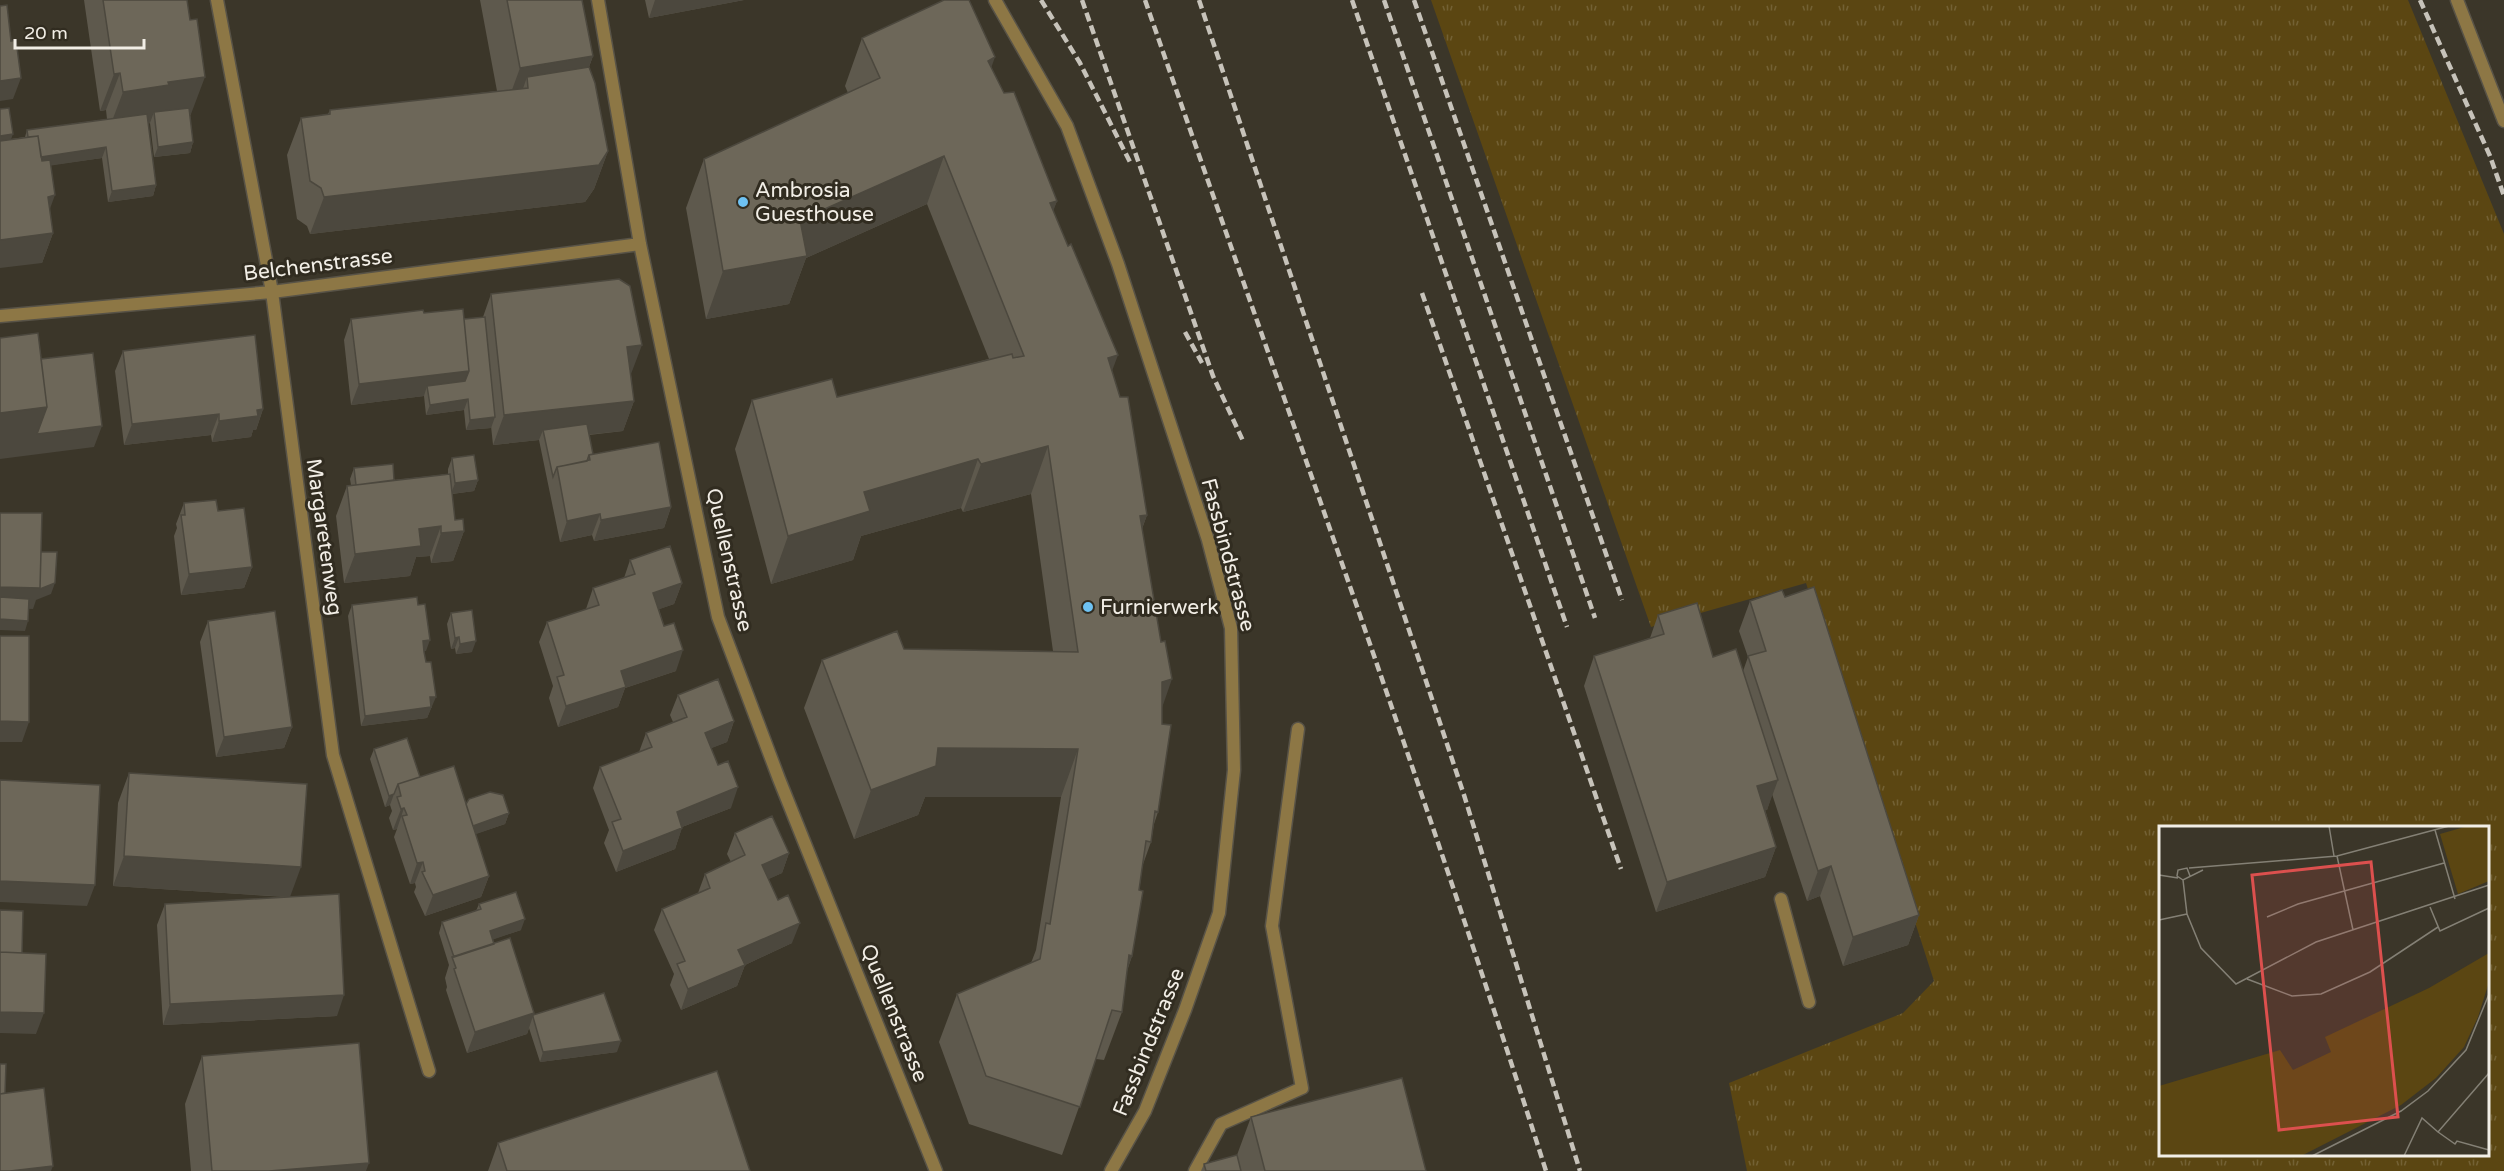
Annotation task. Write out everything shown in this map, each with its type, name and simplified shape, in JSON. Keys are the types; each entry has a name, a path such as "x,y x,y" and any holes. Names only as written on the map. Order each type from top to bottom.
{"street":[{"name":"Margaretenweg","path":"217,0 272,292 333,755 429,1071"},
{"name":"Quellenstrasse","path":"598,0 640,243 718,617 779,778 936,1171"},
{"name":"Fassbindstrasse","path":"995,0 1071,137 1118,264 1205,528 1231,628 1234,770 1219,913 1185,1010 1145,1111 1111,1171"},
{"path":"2457,0 2504,121"},
{"name":"Belchenstrasse","path":"0,316 272,292 640,243"},
{"path":"1195,1171 1221,1124 1302,1088 1272,926 1298,729"},
{"path":"1781,898 1809,1002"}],"green space":[{"path":"1431,0 2408,0 2504,234 2504,1171 1747,1171 1729,1083 1903,1013 1934,981 1806,583 1651,627"}],"building":[{"path":"103,0 187,0 190,20 197,19 205,77 123,92 120,73 114,74"},
{"path":"507,0 582,0 593,56 520,68"},
{"name":"Furnierwerk","path":"944,0 969,0 995,57 988,61 1004,93 1014,92 1057,201 1050,203 1068,246 1071,244 1118,355 1108,358 1120,397 1128,397 1147,515 1140,516 1161,642 1165,641 1172,679 1162,682 1162,724 1171,725 1158,812 1155,811 1151,842 1146,841 1139,890 1143,891 1132,956 1129,955 1122,1012 1112,1010 1080,1107 986,1076 957,994 1040,959 1046,923 1050,924 1078,749 938,748 936,766 871,790 822,660 897,631 904,649 1078,652 1048,446 981,464 978,459 864,492 870,511 788,536 752,400 832,379 837,397 1012,354 1013,358 1024,356 944,156 800,220 807,256 723,271 704,159 880,78 862,38"},
{"path":"7,5 11,41 16,40 21,78 0,81 0,6"},
{"path":"589,67 595,83 608,151 599,165 324,197 321,188 310,181 301,118 330,114 330,110 528,88 527,77"},
{"path":"9,108 13,134 0,136 0,109"},
{"path":"189,108 193,142 158,147 154,112"},
{"path":"147,114 156,185 112,191 106,147 41,157 38,136 28,137 27,130"},
{"path":"38,136 42,161 50,160 55,195 48,197 53,233 0,240 0,141"},
{"path":"619,279 630,286 642,345 627,347 634,401 504,415 491,294"},
{"path":"463,309 469,371 359,384 351,319 423,310 424,313"},
{"path":"485,317 495,417 470,420 468,399 430,405 427,386 465,381 469,371 464,319"},
{"path":"38,333 47,407 0,413 0,338"},
{"path":"255,335 263,409 257,410 258,416 219,421 219,414 132,424 123,351"},
{"path":"93,353 102,426 37,434 47,407 41,359"},
{"path":"587,424 593,454 589,455 587,461 557,467 553,477 543,430"},
{"path":"659,442 671,507 601,520 600,514 567,521 557,467 590,460 589,455"},
{"path":"474,455 478,480 455,483 452,458"},
{"path":"393,464 394,480 356,485 354,468"},
{"path":"450,474 455,520 463,519 464,531 441,533 441,526 419,529 421,546 355,554 347,486"},
{"path":"216,500 218,511 244,508 252,567 189,574 181,515 185,515 184,503"},
{"path":"0,513 42,513 40,588 0,587"},
{"path":"670,546 682,583 653,593 664,626 674,623 683,650 621,671 626,687 566,706 557,677 564,675 547,622 599,605 593,588 635,574 630,560"},
{"path":"41,552 57,552 55,583 40,589"},
{"path":"1814,587 1919,915 1853,937 1831,866 1818,871 1748,656 1766,651 1750,601 1782,590 1785,597"},
{"path":"0,597 29,599 28,621 0,619"},
{"path":"417,597 418,605 425,604 430,640 423,641 424,652 426,662 431,662 436,697 430,697 431,707 365,716 352,605"},
{"path":"1697,603 1713,657 1736,649 1778,780 1757,786 1776,847 1667,882 1594,656 1664,634 1658,615"},
{"path":"472,610 476,641 460,644 459,637 455,638 451,613"},
{"path":"275,611 292,727 224,737 208,621"},
{"path":"0,636 29,636 29,722 0,721"},
{"path":"718,679 734,721 705,733 718,765 728,761 738,787 677,812 682,828 623,851 612,822 621,819 600,767 652,747 646,733 687,717 678,695"},
{"path":"407,738 420,777 398,784 394,794 389,796 374,749"},
{"path":"454,766 489,876 433,895 422,872 425,871 423,862 417,863 402,816 407,815 404,808 401,809 397,797 401,796 398,784"},
{"path":"129,773 307,784 301,867 124,856"},
{"path":"0,780 100,785 95,885 0,881"},
{"path":"490,792 503,795 509,813 473,826 466,804 469,799"},
{"path":"772,816 789,853 762,865 778,900 788,895 800,923 738,950 745,965 688,989 677,964 685,961 662,909 710,888 705,874 745,855 735,833"},
{"path":"516,892 525,919 490,931 494,944 454,957 442,922 481,909 479,904"},
{"path":"339,894 344,995 170,1004 165,904"},
{"path":"0,910 23,911 22,953 0,952"},
{"path":"510,938 534,1013 475,1032 452,957"},
{"path":"0,952 46,954 44,1013 0,1012"},
{"path":"604,993 621,1041 543,1052 533,1015"},
{"path":"359,1043 369,1163 269,1171 212,1171 202,1056"},
{"path":"0,1064 6,1064 5,1093 0,1094"},
{"path":"717,1071 750,1171 507,1171 498,1143"},
{"path":"1402,1078 1426,1171 1265,1171 1251,1117"},
{"path":"44,1088 53,1166 0,1171 0,1094"},
{"path":"1237,1155 1241,1171 1206,1171 1204,1164"}],"railway":[{"path":"1041,0 1080,63 1131,164"},
{"path":"1082,0 1213,376 1244,443"},
{"path":"1145,0 1450,877 1546,1171"},
{"path":"1199,0 1464,795 1580,1171"},
{"path":"1352,0 1567,627"},
{"path":"1384,0 1595,618"},
{"path":"1414,0 1622,600"},
{"path":"2420,0 2490,156 2504,196"},
{"path":"1422,293 1621,869"},
{"path":"1185,332 1202,363"}],"place":[{"name":"Ambrosia Guesthouse","path":"743,202"},
{"name":"Furnierwerk","path":"1088,607"}]}
